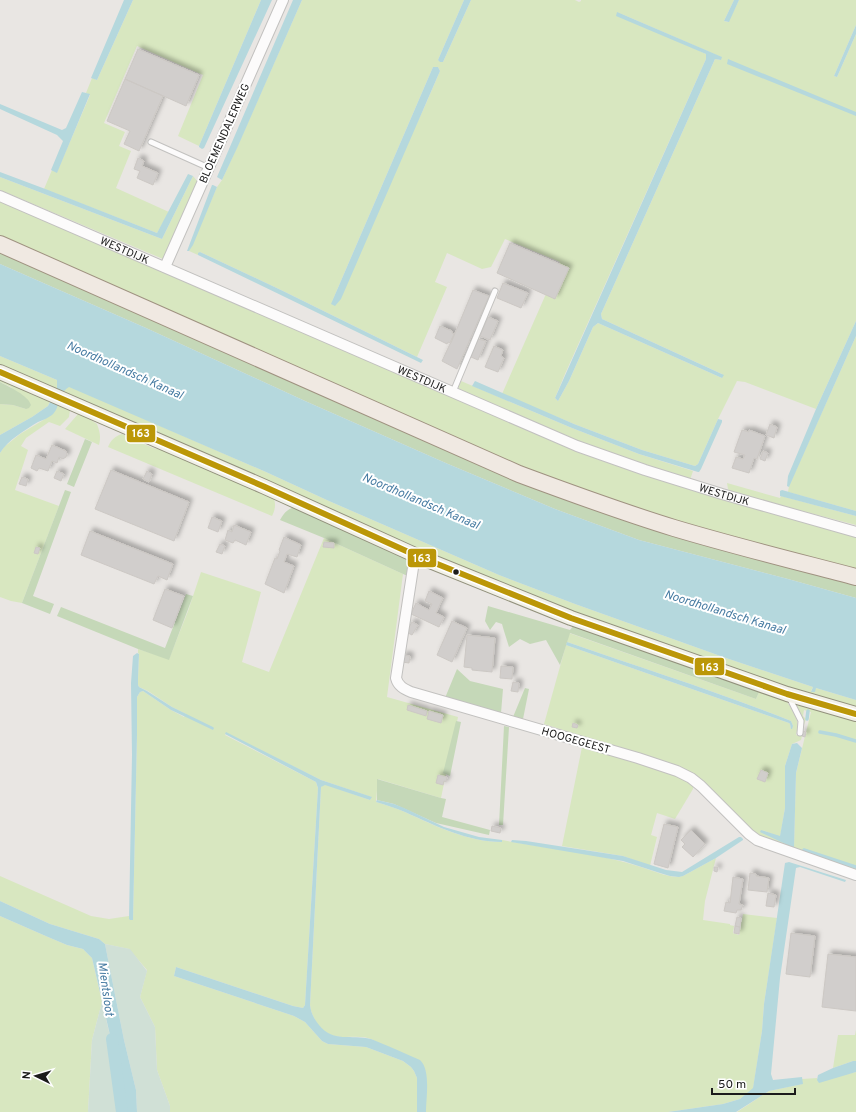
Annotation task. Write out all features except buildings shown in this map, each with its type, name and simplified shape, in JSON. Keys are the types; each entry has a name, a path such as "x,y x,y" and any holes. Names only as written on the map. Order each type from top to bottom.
{"main road":[{"path":"0,244 519,474 675,528 856,577"}],"street":[{"name":"BLOEMENDALERWEG","path":"165,267 283,0"},
{"name":"WESTDIJK","path":"0,196 577,446 645,470 722,494 856,532"},
{"path":"0,372 415,555 571,618 787,694 856,714"},
{"name":"HOOGEGEEST","path":"415,555 396,678 397,682 404,689 677,770 701,786 749,834 757,840 856,875"}],"lane":[{"path":"151,142 209,168"},
{"path":"453,392 495,291"},
{"path":"787,694 800,721 800,733"}],"green space":[{"path":"133,0 261,0 199,146 178,136 203,75 137,46 104,123 125,132 119,146 131,151 116,188 169,212 157,233 44,189 52,170 57,172 90,95 86,93 92,78 97,80"},
{"path":"302,0 464,0 438,60 443,62 471,0 575,0 579,2 581,0 734,0 724,21 728,22 739,0 856,0 856,25 834,76 837,77 856,34 856,321 816,409 745,382 737,381 698,464 695,466 642,450 502,394 560,262 505,239 491,267 482,269 447,253 435,282 447,287 417,357 200,252 198,255 189,251 217,187 222,180","holes":["617,12 721,57 721,60 715,59 601,314 602,319 722,374 722,378 598,323 593,327 569,381 558,401 555,398 565,374 706,59 706,54","433,67 438,67 440,71 331,304"]},
{"path":"193,176 198,182 163,259 0,190 0,177 162,239"},
{"path":"0,200 482,409 577,452 643,475 856,537 856,571 700,530 573,489 398,415 0,238"},
{"path":"0,251 520,479 856,583 856,598 639,540 555,509 305,401 146,328 0,264"},
{"path":"856,336 856,511 788,492 789,486"},
{"path":"0,356 57,380 56,390 0,366"},
{"path":"0,377 51,399 48,406 0,435 0,404 13,405 26,409 11,387 0,382"},
{"path":"461,381 572,428 639,454 693,471 690,480 620,458 462,392 458,387"},
{"path":"0,382 26,398 31,405 29,408 26,409 13,405 0,404"},
{"path":"69,386 499,575 726,658 813,687 811,691 816,688 856,700 856,710 814,697 546,603 443,558 438,559 62,393"},
{"path":"58,402 70,410 69,417 60,426 49,422 26,438 21,446 28,450 15,490 59,506 22,603 11,601 0,597 0,453 4,447 20,434 45,419"},
{"path":"78,414 92,417 91,420 97,424 100,434 99,445 65,429"},
{"path":"122,434 153,448 171,452 274,499 275,508 272,516 108,447 110,442"},
{"path":"85,439 92,442 74,487 67,484"},
{"path":"727,483 780,498 781,496 856,516 856,525 733,493 728,489"},
{"path":"65,490 71,492 33,596 54,604 50,614 22,603"},
{"path":"296,507 406,556 409,561 408,576 280,520 286,511"},
{"path":"324,538 403,574 387,697 458,717 441,798 378,779 376,802 398,809 440,828 464,836 489,841 502,842 502,840 590,854 678,877 683,876 716,858 705,901 703,920 730,924 734,926 733,933 739,935 743,914 777,918 753,1089 740,1099 723,1104 668,1112 426,1112 426,1072 373,1040 359,1037 338,1037 331,1035 318,1025 310,1008 321,787 324,784 370,800 371,797 321,780 226,733 225,735 316,782 318,788 305,1005 303,1008 293,1006 176,967 174,976 294,1016 305,1022 322,1041 328,1044 366,1047 403,1061 411,1067 417,1078 417,1112 170,1112 170,1106 157,1070 155,1027 140,997 147,970 129,949 105,944 99,939 50,924 0,901 0,876 91,916 109,919 129,916 129,919 133,920 137,697 140,692 143,691 184,717 186,714 139,687 138,649 169,659 188,611 201,572 261,592 242,662 269,672"},
{"path":"186,594 193,596 169,660 57,616 61,607 165,648"},
{"path":"488,606 570,630 574,625 713,673 759,692 756,699 570,633 560,665 546,640 530,644 520,639 509,647 502,624 496,622 490,630 485,621"},
{"path":"569,633 756,699 759,692 787,702 796,717 796,735 802,736 801,740 792,744 785,766 785,808 780,837 762,830 794,847 796,773 811,712 804,710 803,716 806,719 804,725 795,705 797,703 856,720 856,871 755,835 720,798 642,755 544,724 566,645 789,723 791,729 793,726 791,721 763,710 567,642"},
{"path":"457,669 470,681 503,689 501,713 445,698"},
{"path":"525,688 529,689 523,719 513,717"},
{"path":"456,721 461,722 450,776 443,773"},
{"path":"504,726 509,727 503,825 499,825"},
{"path":"582,747 677,774 693,784 693,789 675,819 657,813 651,835 657,837 650,866 623,856 562,846"},
{"path":"377,779 446,799 442,817 490,830 489,835 436,823 394,804 377,800"},
{"path":"0,916 67,945 83,949 92,958 102,1002 92,1040 88,1112 0,1112"},
{"path":"856,1030 856,1061 833,1068 838,1035 855,1035"},
{"path":"856,1072 856,1112 737,1112 769,1091 802,1084 802,1079 817,1078 817,1080"}],"shaded area":[{"path":"105,944 130,949 147,971 140,997 155,1027 157,1070 170,1106 170,1112 137,1112 136,1090 124,1040"},
{"path":"102,1002 117,1065 122,1112 88,1112 92,1040"}],"water":[{"path":"124,0 133,0 97,80 91,78"},
{"path":"261,0 272,0 204,148 202,149 199,146"},
{"path":"293,0 302,0 222,180 217,177"},
{"path":"464,0 471,0 443,62 440,62 438,60"},
{"path":"734,0 739,0 729,22 724,21"},
{"path":"617,12 722,57 721,60 715,59 601,314 602,319 724,375 722,378 598,323 593,327 569,381 558,401 555,398 706,59 706,54 616,16"},
{"path":"856,25 856,34 837,77 834,76"},
{"path":"728,59 856,112 856,116 727,64"},
{"path":"433,67 438,67 440,71 341,299 335,306 331,304"},
{"path":"82,92 90,94 57,173 51,170 63,141 57,135 0,109 0,104 62,130 66,128"},
{"path":"0,172 157,233 188,174 193,176 162,239 0,177"},
{"path":"212,185 217,187 193,245 189,251 187,251"},
{"path":"200,252 423,360 421,363 198,255"},
{"name":"Noordhollandsch Kanaal","path":"0,264 146,328 305,401 555,509 639,540 856,598 856,700 816,688 815,692 811,692 813,687 726,658 499,575 69,387 60,397 57,408 52,415 38,422 17,436 3,448 0,453 0,435 48,406 57,388 57,380 0,356"},
{"path":"856,321 856,336 789,487 787,486 788,476 816,409"},
{"path":"475,381 574,424 642,450 695,466 698,464 718,419 722,420 722,422 701,469 698,472 639,454 572,428 472,386"},
{"path":"782,490 856,511 856,516 780,496 780,491"},
{"path":"567,642 763,710 791,721 793,726 792,729 789,723 566,645"},
{"path":"137,653 139,654 139,687 172,707 214,728 213,730 171,710 143,691 140,692 137,697 133,920 130,920 132,755 131,683 133,656"},
{"path":"226,732 321,780 372,797 370,800 325,785 321,787 310,1008 317,1023 324,1031 330,1034 343,1037 371,1039 420,1060 426,1070 427,1077 426,1112 417,1112 417,1078 411,1067 403,1061 366,1047 328,1044 322,1041 305,1022 294,1016 174,976 176,967 293,1006 303,1008 305,1005 318,788 316,782 225,734"},
{"path":"797,743 802,748 796,773 794,848 760,832 761,830 780,836 785,808 785,766 792,744"},
{"path":"377,800 404,808 444,827 479,837 502,840 502,842 477,839 452,832 376,802"},
{"path":"739,837 743,840 716,858 679,877 670,876 623,861 511,842 512,840 526,841 623,856 666,870 682,872"},
{"path":"789,862 846,880 845,882 800,867 796,868 780,978 771,1074 773,1080 802,1077 803,1084 769,1091 736,1112 668,1112 723,1104 740,1099 753,1088 785,863"},
{"path":"0,901 50,924 99,939 105,944 124,1040 136,1090 137,1112 122,1112 117,1065 92,958 83,949 67,945 0,916"},
{"path":"856,1061 856,1072 819,1083 817,1080 818,1075"}],"waterway":[{"path":"807,719 808,711"},
{"path":"820,732 856,741"},
{"path":"804,850 856,867"},
{"name":"Mientsloot","path":"112,1039 122,1112"}],"transit line":[{"name":"163","path":"0,372 265,487 415,555 571,618 787,694 856,714"}]}
